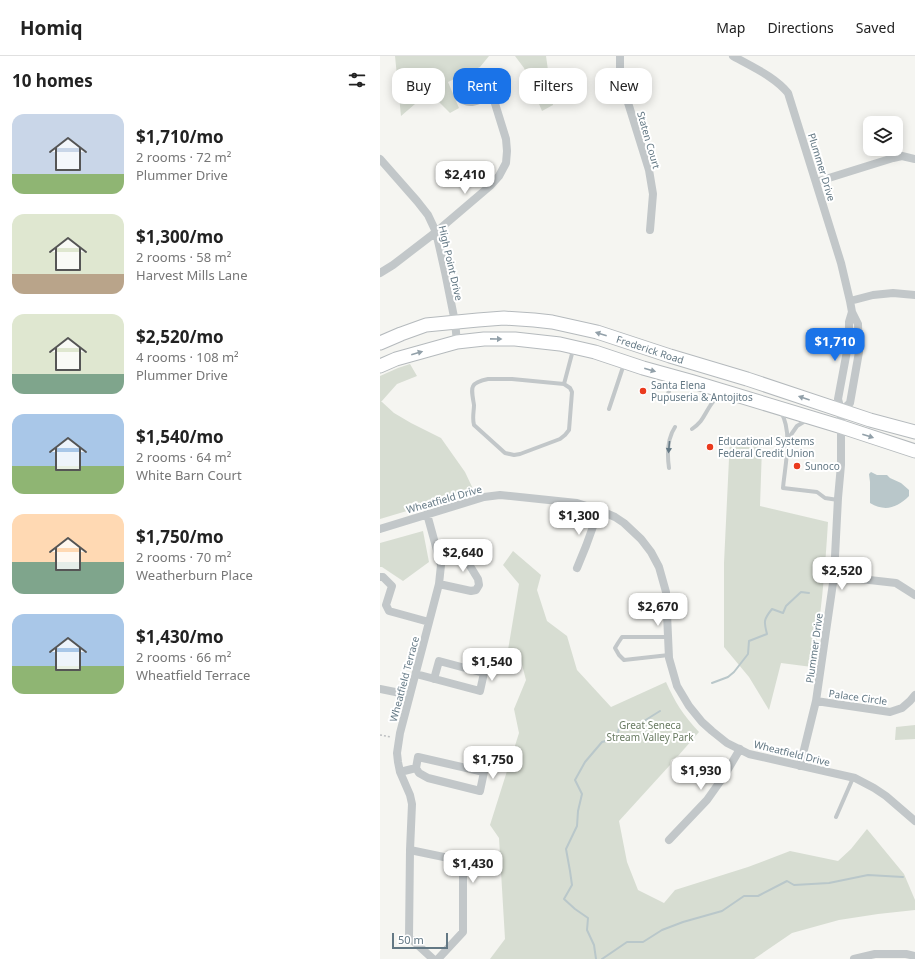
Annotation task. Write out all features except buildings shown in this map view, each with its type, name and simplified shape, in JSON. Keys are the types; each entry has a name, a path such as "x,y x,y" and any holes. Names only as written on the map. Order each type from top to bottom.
{"main road":[{"name":"Frederick Road","path":"380,343 426,325 455,322 504,318 534,320 566,325 597,332 747,379 841,411 915,432"},
{"name":"Frederick Road","path":"380,366 396,359 457,342 484,339 515,339 560,344 595,352 842,427 915,451"}],"street":[{"name":"Staten Court","path":"620,56 620,77 648,170 653,194 650,230"},
{"name":"Plummer Drive","path":"733,56 774,79 788,93 841,263 852,312 858,324 858,352 850,402 841,411"},
{"path":"380,273 393,265 436,232 490,186 499,176 506,163 507,151 506,139 495,104"},
{"path":"816,182 893,158 902,156 915,159"},
{"name":"High Point Drive","path":"380,159 428,215 436,232 455,322 457,342"},
{"path":"850,301 873,295 894,293 915,295"},
{"name":"Plummer Drive","path":"800,766 816,701 834,576 842,427 841,411 838,399 849,338 849,322 852,312"},
{"name":"Wheatfield Drive","path":"380,529 484,497 500,495 577,503 615,517 624,523 641,539 659,566 666,592 669,658 677,686 689,706 702,722 727,742 749,754 853,778 874,788 886,796 915,821"},
{"path":"577,568 599,510"},
{"name":"Wheatfield Terrace","path":"427,514 441,565 439,584 399,738 397,752 400,772 410,795 412,804 409,937 433,959"},
{"path":"437,548 456,543 478,579 479,585 476,590 471,591 439,584"},
{"path":"834,576 896,583 915,595"},
{"path":"380,577 383,577 392,586 383,604 389,612 429,622"},
{"path":"416,674 434,679 480,690 484,673 439,661 434,679"},
{"path":"380,689 410,695"},
{"name":"Palace Circle","path":"816,701 890,712 902,708 915,696"},
{"path":"670,840 707,800 724,776 740,749"},
{"path":"418,757 484,772 480,791 428,778 419,773 416,768 418,757"},
{"path":"400,772 416,768"},
{"path":"410,850 463,861 463,932 438,959"},
{"path":"854,959 875,954 906,954 915,956"}],"lane":[{"path":"564,384 574,347"},
{"path":"609,409 624,362"},
{"path":"665,403 674,377"},
{"path":"488,379 512,379 564,384 570,388 572,392 569,430 560,439 514,455 506,453 474,424 474,406 471,392 473,385 478,381 488,379"},
{"path":"692,429 704,419 709,406 722,391"},
{"path":"779,408 784,417 788,439 783,488 817,492 825,498 838,500"},
{"path":"788,439 798,426 810,418"},
{"path":"669,468 669,440 675,427"},
{"path":"668,637 622,637 615,648 619,656 624,660 669,654"},
{"path":"836,817 853,778"}],"path":[{"path":"380,735 399,738"}],"green space":[{"path":"395,56 489,56 478,68 453,68 453,80 448,82 453,94 453,104 457,104 459,108 450,113 441,104 445,104 445,68 396,68"},
{"path":"515,56 546,56 548,68 524,68"},
{"path":"400,104 415,104 401,116"},
{"path":"539,104 553,104 553,105 542,111"},
{"path":"410,364 417,376 397,384 381,402 394,413 441,438 465,472 474,491 380,519 380,376"},
{"path":"730,438 762,447 760,506 828,522 826,559 818,631 812,667 781,663 769,710 749,677 724,647 724,563"},
{"path":"423,531 429,562 403,581 380,567 380,543"},
{"name":"Great Seneca Stream Valley Park","path":"513,551 541,575 537,590 547,621 567,636 577,670 611,707 666,682 680,708 699,732 678,756 671,760 670,765 619,821 627,862 638,890 664,903 675,890 748,867 790,851 838,861 851,849 867,829 904,874 915,900 915,910 839,920 792,933 754,959 490,959 505,939 499,838 490,825 519,733 514,709 526,680 521,661 508,650 519,584 503,565"},
{"path":"915,725 915,739 895,740 896,727"}],"shaded area":[{"path":"871,472 877,475 887,475 901,483 909,490 909,496 895,506 886,508 875,506 870,503 869,474"}],"waterway":[{"path":"712,683 728,677 734,672 748,654 749,641 767,634 765,621 772,609 783,613 786,606 801,592 809,593"},
{"path":"596,959 594,945 587,930 588,918 564,899 572,885 566,849 577,826 578,811 582,794 575,780 585,762 602,742 617,738 619,728 644,721 660,711"},
{"path":"602,959 627,942 643,942 662,930 683,922 722,911 744,896 758,896 787,881 794,885 829,883 868,875 903,877"}],"place":[{"name":"Santa Elena Pupuseria & Antojitos","path":"643,391"},
{"name":"Educational Systems Federal Credit Union","path":"710,447"},
{"name":"Sunoco","path":"797,466"}]}
